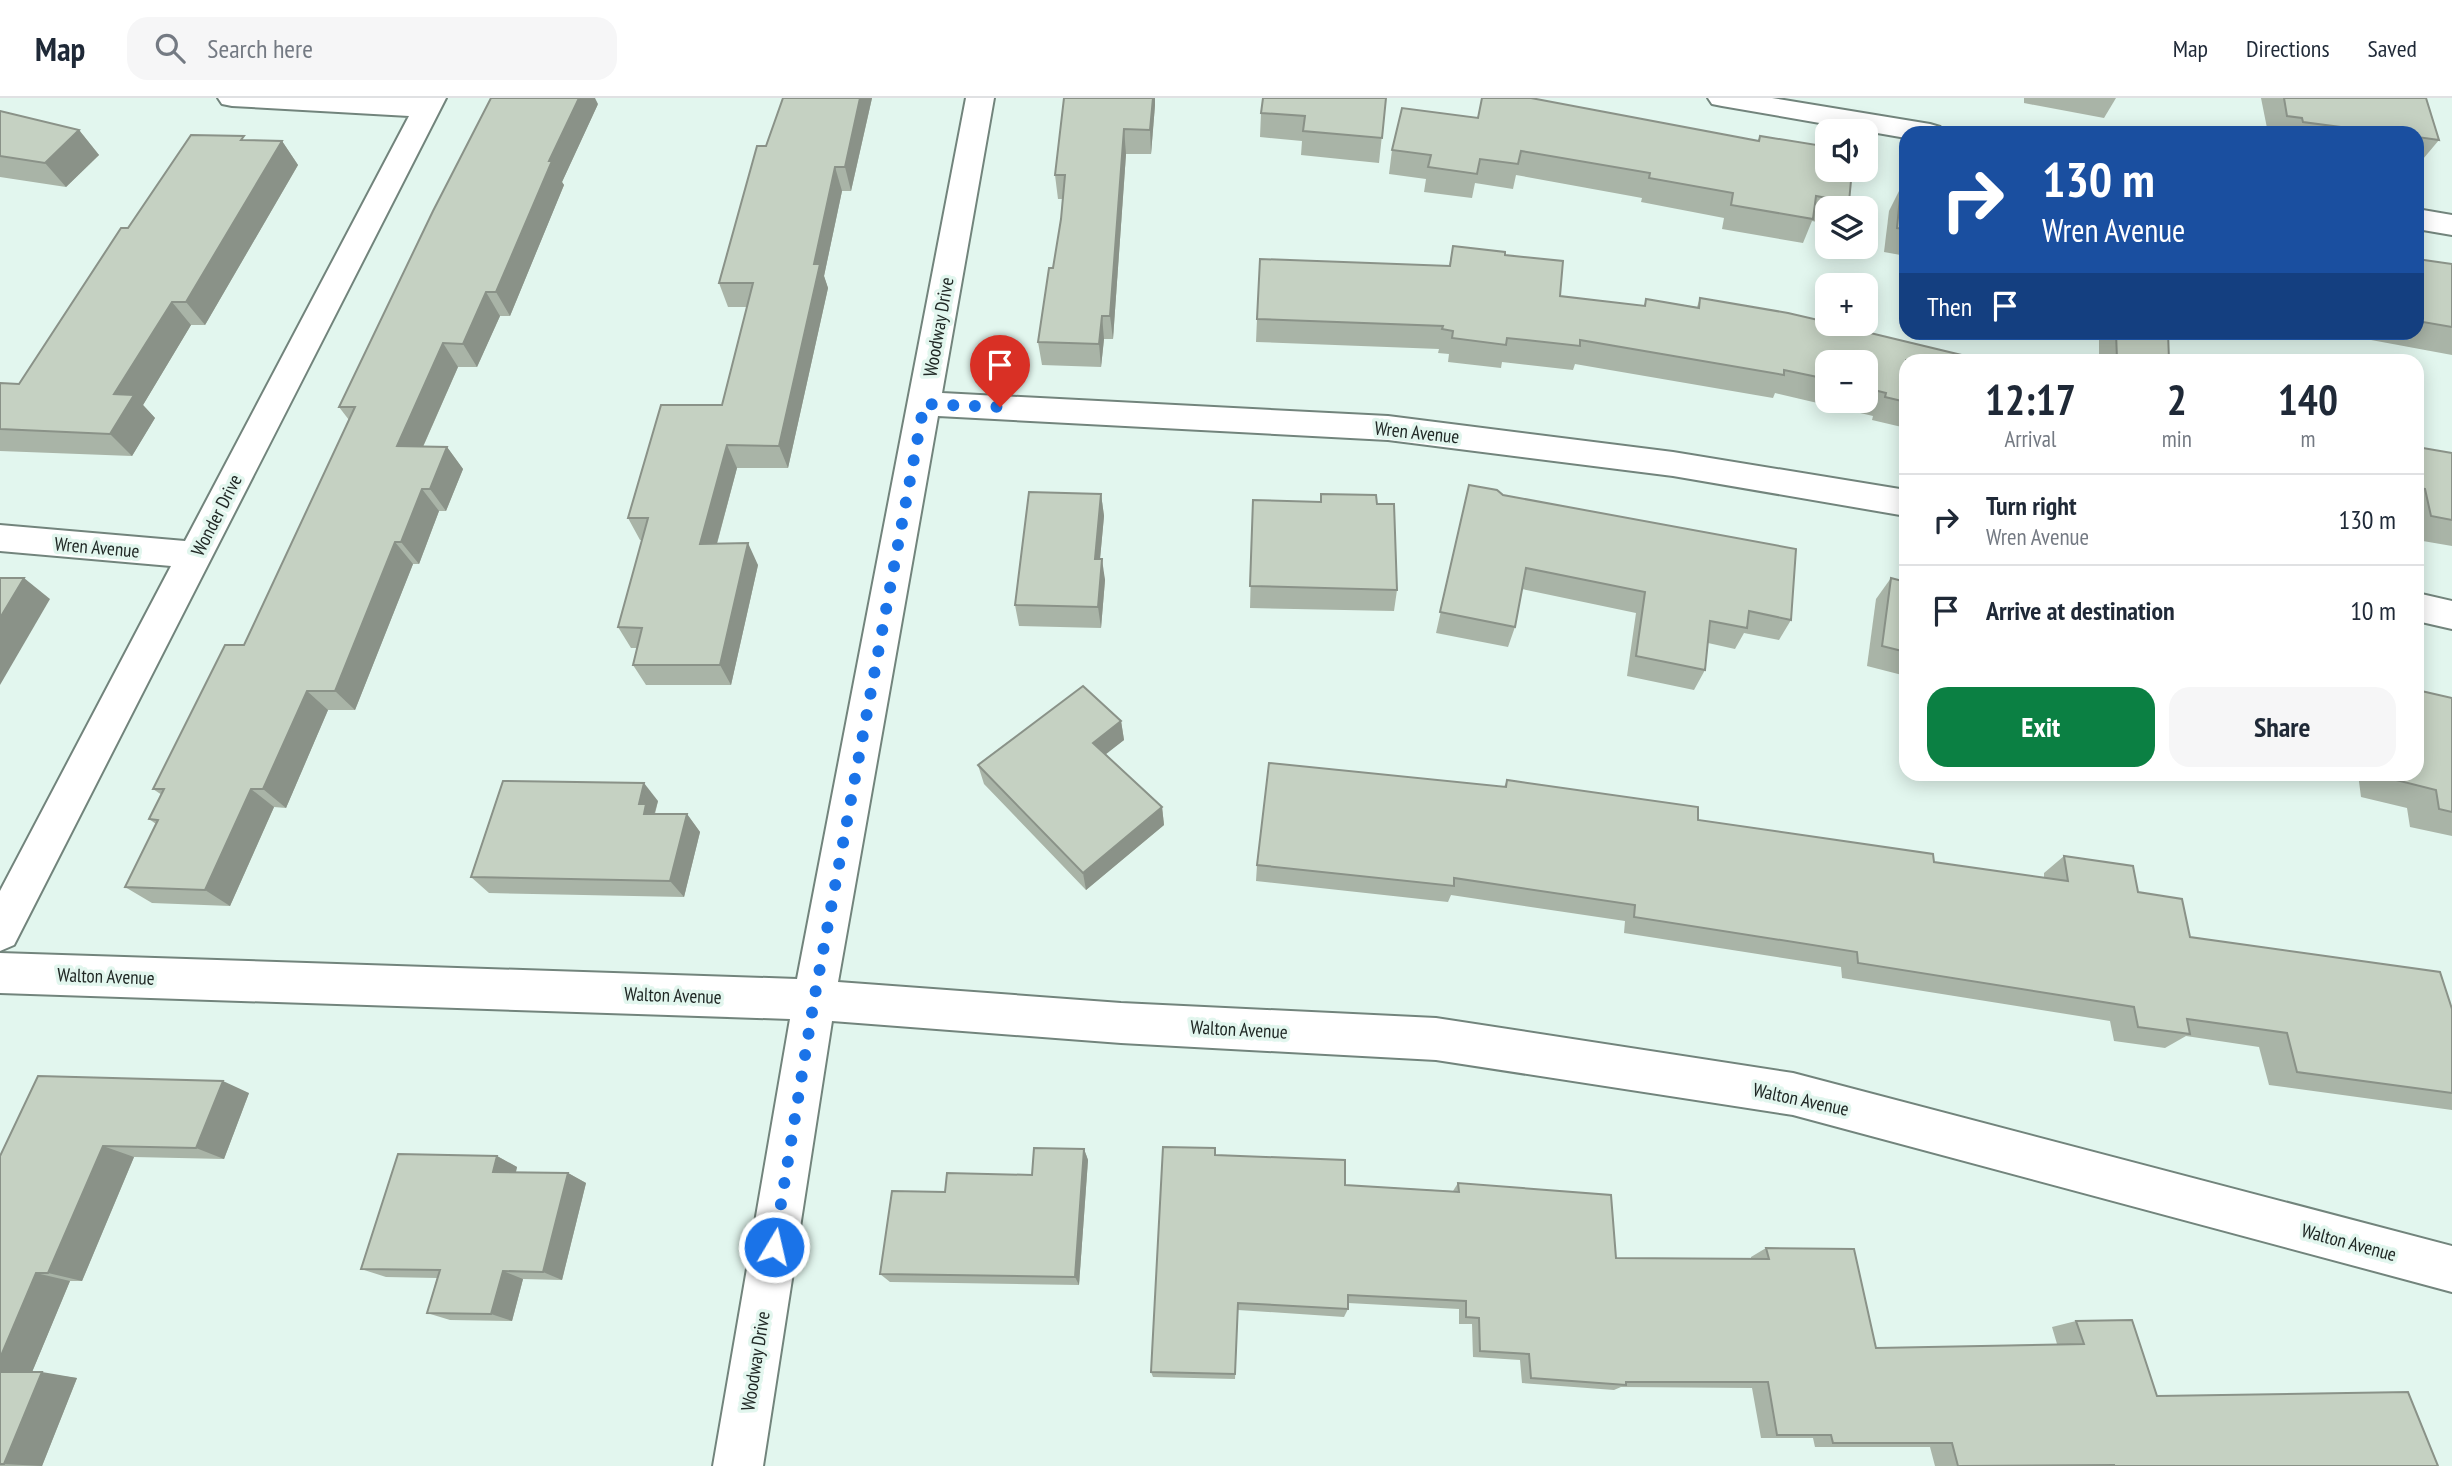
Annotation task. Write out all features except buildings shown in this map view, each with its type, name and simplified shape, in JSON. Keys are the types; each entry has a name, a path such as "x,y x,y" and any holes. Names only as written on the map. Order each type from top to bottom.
{"street":[{"path":"232,98 429,103"},
{"name":"Woodway Drive","path":"738,1466 814,1000 980,98"},
{"path":"1722,98 1899,128"},
{"name":"Wonder Drive","path":"0,932 429,103"},
{"path":"2424,220 2452,225"},
{"name":"Wren Avenue","path":"924,404 1388,428 1673,464 1899,502"},
{"name":"Wren Avenue","path":"0,538 195,555"},
{"path":"2424,609 2452,615"},
{"name":"Walton Avenue","path":"0,973 814,1000 1121,1023 1436,1038 1793,1094 2452,1269"}],"route":[{"path":"774,1247 814,1000 924,404 1000,407"}]}
